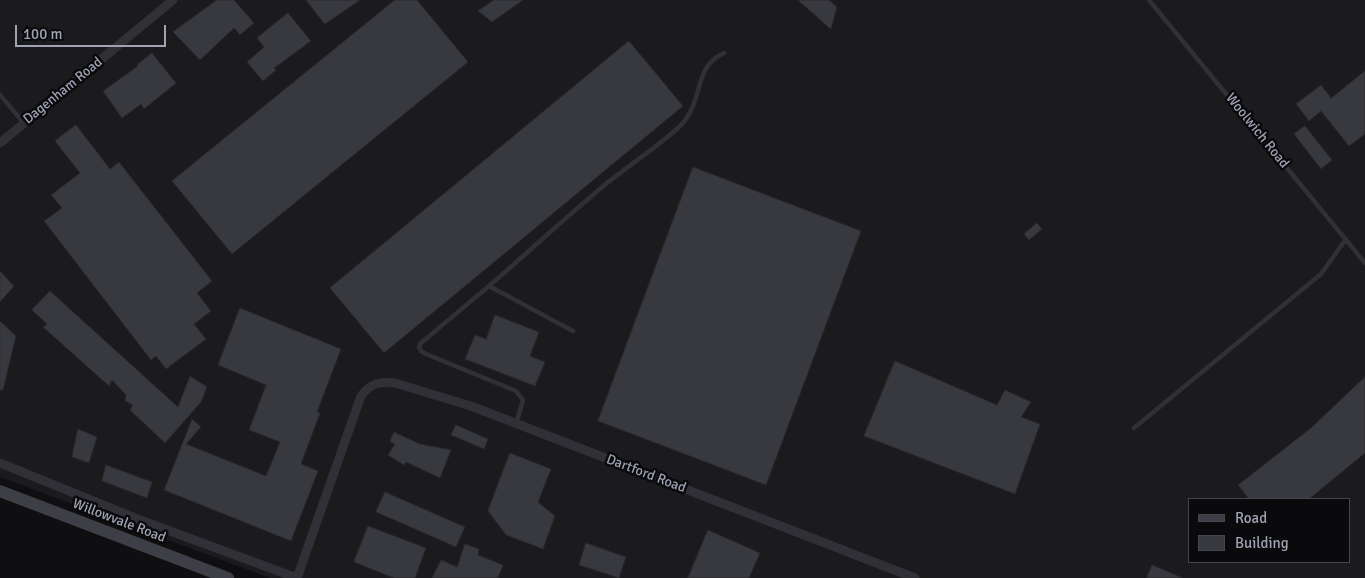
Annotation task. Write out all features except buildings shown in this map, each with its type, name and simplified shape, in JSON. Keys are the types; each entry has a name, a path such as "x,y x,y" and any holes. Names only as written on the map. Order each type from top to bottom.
{"main road":[{"name":"Willowvale Road","path":"0,491 228,578"}],"street":[{"name":"Dagenham Road","path":"0,143 169,1"},
{"name":"Dartford Road","path":"297,578 361,396 374,384 382,381 395,383 471,406 915,578"},
{"path":"0,463 134,518 297,578"}],"lane":[{"name":"Woolwich Road","path":"1149,0 1365,263"},
{"path":"516,424 523,400 516,391 426,354 419,347 421,342 489,286 602,187 678,127 695,105 704,69 712,58 724,53"},
{"path":"0,95 24,123"},
{"path":"1134,428 1320,274 1346,240"},
{"path":"489,286 573,331"}],"shaded area":[{"path":"0,0 1365,0 1365,578 270,578 0,477"}]}
